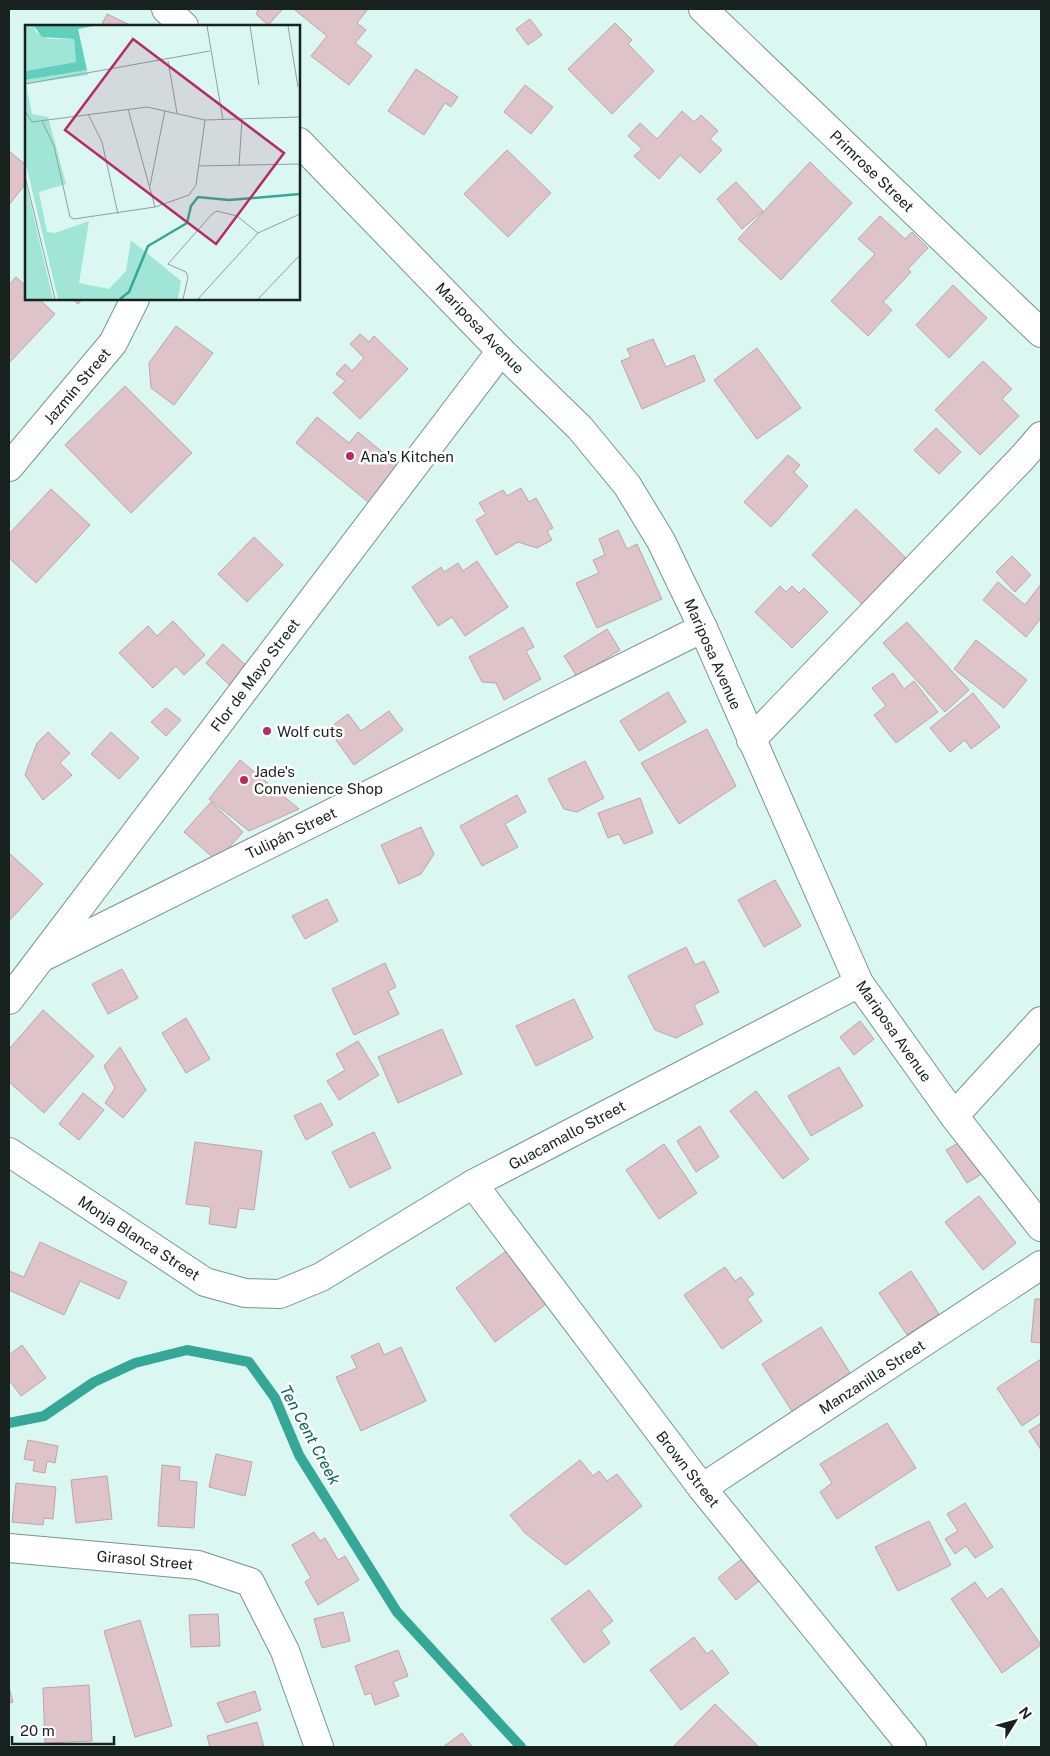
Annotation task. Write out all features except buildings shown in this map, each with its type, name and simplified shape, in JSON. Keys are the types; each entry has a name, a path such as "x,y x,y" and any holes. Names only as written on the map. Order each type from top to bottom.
{"street":[{"path":"166,9 183,25"},
{"name":"Primrose Street","path":"703,9 1041,333"},
{"name":"Mariposa Avenue","path":"300,143 501,351 580,428 627,485 661,541 703,628 859,983 954,1116 1041,1227"},
{"name":"Jazmín Street","path":"9,467 113,343 135,300"},
{"name":"Flor de Mayo Street","path":"9,1000 501,351"},
{"path":"751,740 1041,436"},
{"name":"Tulipán Street","path":"40,958 703,628"},
{"name":"Guacamallo Street","path":"280,1294 321,1277 473,1184 859,983"},
{"path":"954,1116 1041,1021"},
{"name":"Monja Blanca Street","path":"9,1152 205,1282 245,1293 280,1294"},
{"name":"Brown Street","path":"473,1184 702,1488 912,1747"},
{"name":"Manzanilla Street","path":"702,1488 1041,1266"},
{"name":"Girasol Street","path":"9,1548 198,1565 250,1582 285,1651 319,1747"}],"waterway":[{"name":"Ten Cent Creek","path":"9,1423 44,1416 94,1382 135,1363 187,1350 249,1362 275,1398 299,1455 397,1612 521,1747"}],"place":[{"name":"Ana's Kitchen","path":"350,456"},
{"name":"Wolf cuts","path":"267,731"},
{"name":"Jade's Convenience Shop","path":"244,780"}]}
